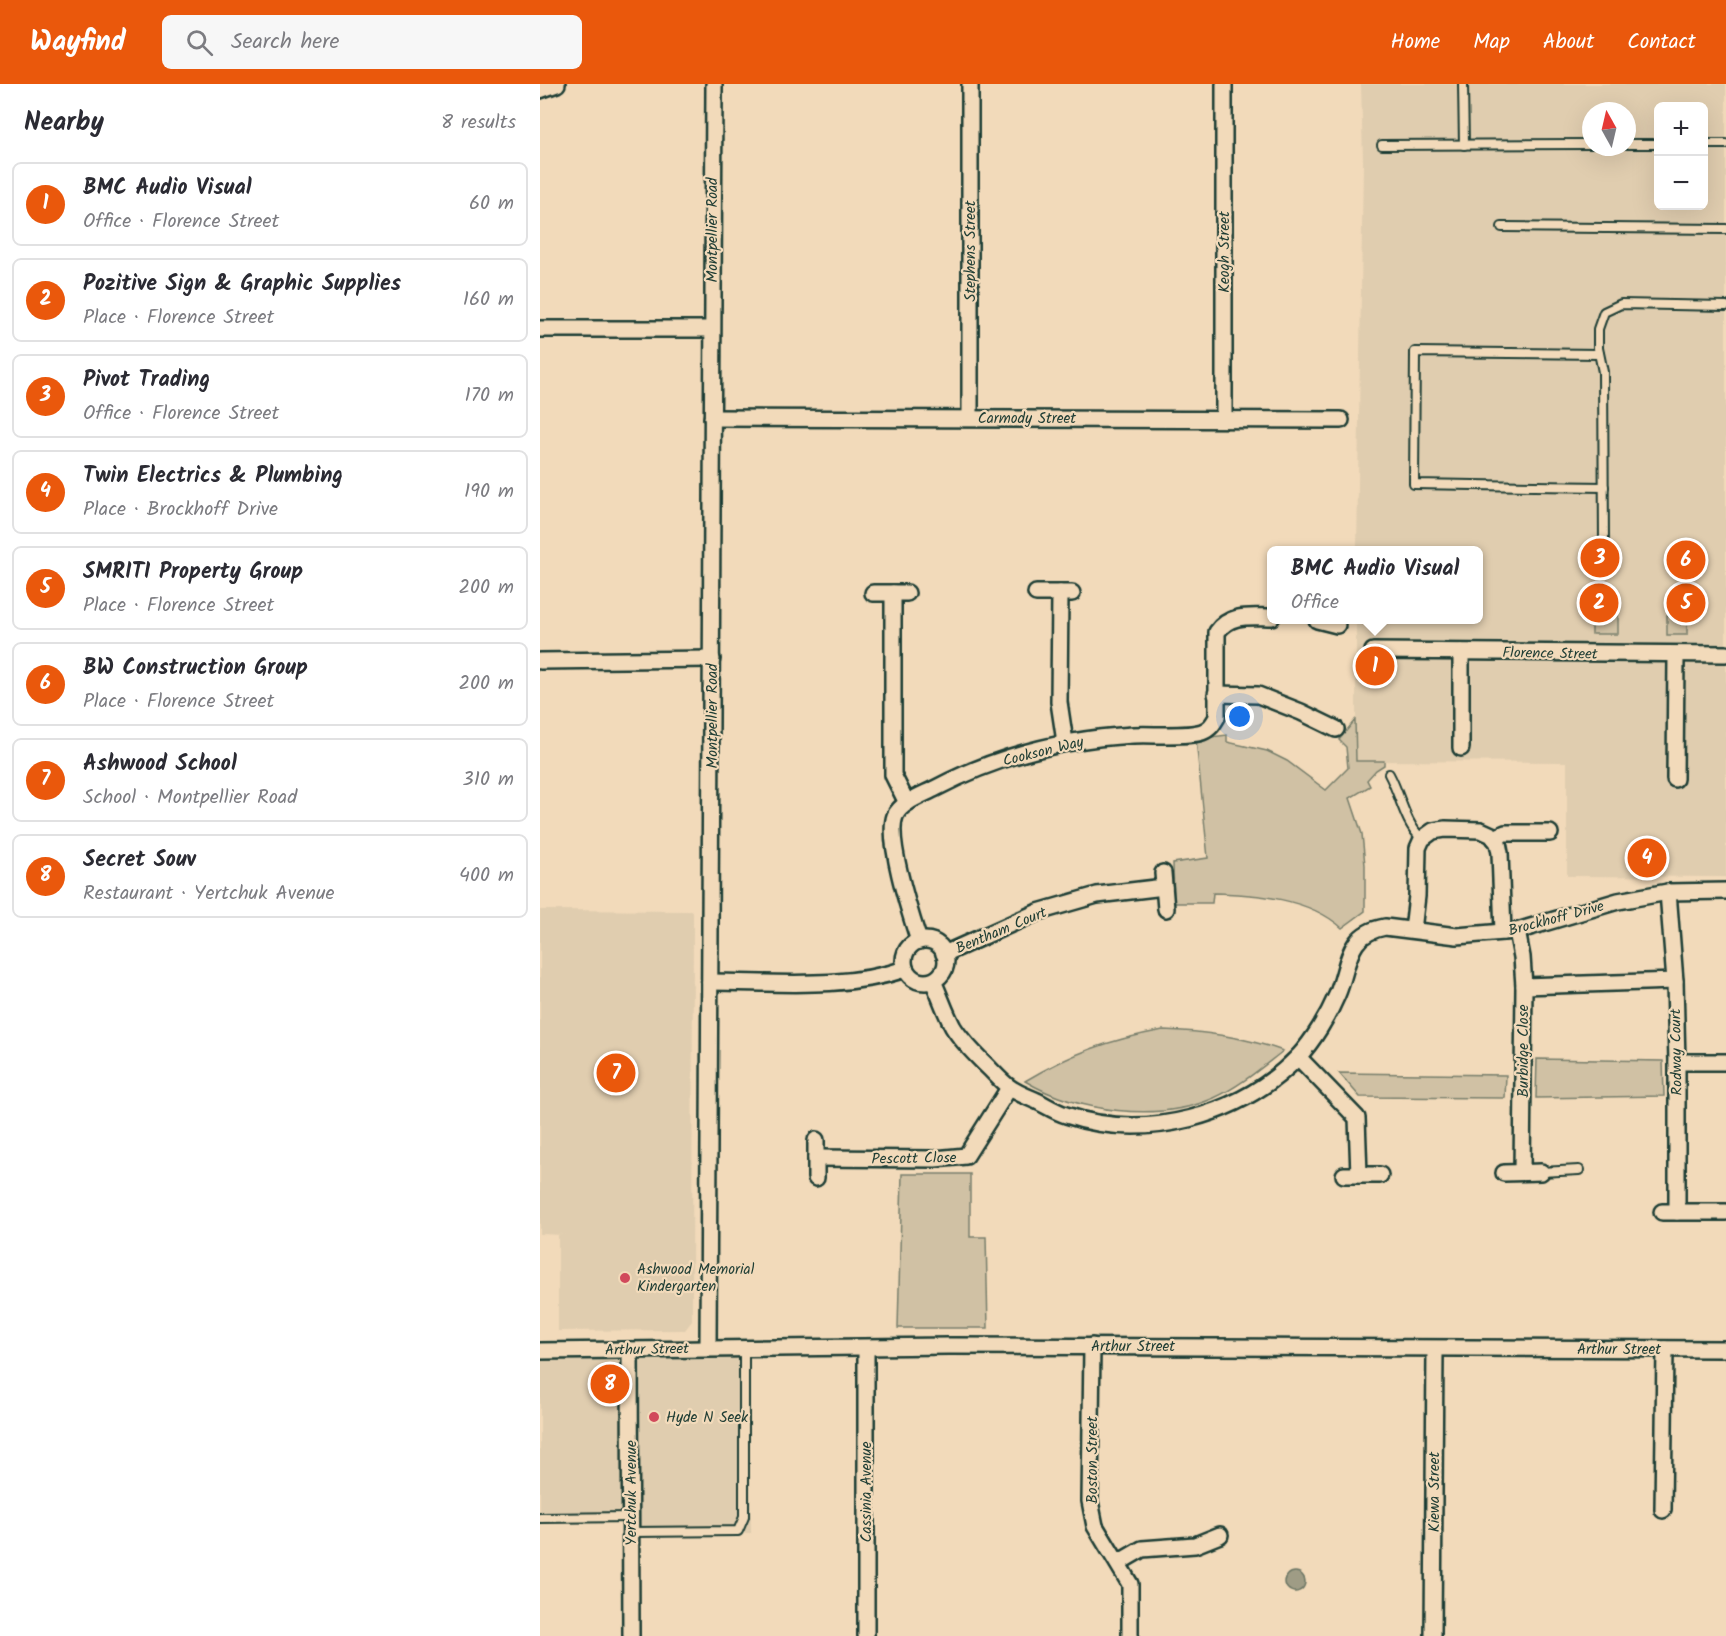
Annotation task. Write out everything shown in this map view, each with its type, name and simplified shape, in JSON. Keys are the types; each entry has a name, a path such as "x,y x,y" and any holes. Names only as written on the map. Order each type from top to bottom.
{"street":[{"path":"540,90 557,84"},
{"name":"Montpellier Road","path":"708,1348 714,84"},
{"name":"Stephens Street","path":"970,84 970,418"},
{"name":"Keogh Street","path":"1224,84 1224,419"},
{"path":"540,329 712,329"},
{"name":"Carmody Street","path":"712,418 1341,420"},
{"path":"873,593 900,593 893,775 907,803 895,816 894,841 903,888 919,941"},
{"path":"1036,593 1066,593 1059,702 1065,742"},
{"name":"Cookson Way","path":"907,803 952,779 1005,759 1065,742 1133,735 1200,733 1213,726 1217,717 1217,632 1224,622 1240,617 1267,617"},
{"name":"Florence Street","path":"1373,651 1726,654"},
{"path":"1461,652 1461,748"},
{"path":"1675,779 1676,654"},
{"path":"540,661 712,658"},
{"path":"1216,694 1258,695 1336,729"},
{"path":"1413,930 1417,896 1418,848 1422,839 1433,831 1481,830 1494,838 1505,833 1550,833"},
{"name":"Burbidge Close","path":"1494,838 1498,843 1510,931 1521,957 1524,986 1522,1172"},
{"name":"Bentham Court","path":"944,954 1038,912 1097,895 1163,880 1166,909"},
{"name":"Brockhoff Drive","path":"933,981 953,1026 968,1047 1009,1088 1066,1115 1104,1124 1148,1126 1199,1117 1234,1104 1265,1084 1298,1057 1336,997 1351,949 1363,935 1374,929 1385,927 1457,936 1510,931 1618,901 1668,892 1726,891"},
{"name":"Rodway Court","path":"1668,892 1675,981 1677,1062 1669,1212 1726,1212"},
{"path":"919,941 934,943 944,954 944,970 933,981 916,981 905,969 906,952 919,941"},
{"path":"710,982 846,982 880,977 905,969"},
{"path":"1524,986 1675,981"},
{"path":"1298,1057 1357,1118 1352,1175 1380,1175"},
{"path":"1677,1062 1726,1062"},
{"name":"Pescott Close","path":"816,1158 935,1159 966,1156 1009,1088"},
{"path":"816,1140 816,1179"},
{"path":"1504,1173 1541,1172"},
{"name":"Arthur Street","path":"540,1351 1092,1346 1726,1349"},
{"name":"Boston Street","path":"1092,1346 1090,1501 1095,1526 1130,1584 1130,1636"},
{"name":"Cassinia Avenue","path":"866,1348 866,1636"},
{"name":"Kiewa Street","path":"1433,1636 1435,1349"},
{"path":"1663,1510 1665,1349"},
{"name":"Yertchuk Avenue","path":"630,1350 631,1636"},
{"path":"1118,1563 1142,1549 1195,1545 1220,1535"}],"lane":[{"path":"1463,84 1464,145"},
{"path":"1382,145 1582,144"},
{"path":"1636,144 1654,144"},
{"path":"1708,144 1726,144"},
{"path":"1502,227 1726,229"},
{"path":"1604,543 1603,372 1599,354 1599,322 1604,312 1615,305 1645,303 1726,306"},
{"path":"1599,354 1415,352 1414,484 1604,487"},
{"path":"1389,774 1410,824 1422,839"},
{"path":"1541,1172 1579,1170"},
{"path":"540,1518 738,1530 744,1517 744,1348"}],"shaded area":[{"path":"1361,84 1726,84 1726,877 1567,876 1567,762 1356,761 1356,624 1483,624 1483,546 1357,546 1363,162"},
{"path":"1592,615 1618,615 1618,634 1592,634"},
{"path":"1667,615 1687,615 1687,635 1667,635"},
{"path":"1355,720 1356,761 1384,761 1384,765 1367,780 1370,786 1350,798 1362,834 1365,911 1342,928 1314,910 1264,897 1213,893 1212,903 1174,903 1173,863 1208,858 1196,739 1227,735 1227,742 1267,751 1287,761 1326,790 1348,768 1346,747 1339,740"},
{"path":"540,910 693,911 692,1321 685,1330 558,1331 558,1235 564,1235 540,1234"},
{"path":"1163,1030 1224,1036 1283,1051 1250,1077 1223,1094 1192,1106 1168,1110 1143,1112 1093,1107 1046,1092 1025,1081 1091,1049 1125,1038"},
{"path":"1537,1059 1663,1061 1664,1096 1536,1098"},
{"path":"1339,1073 1506,1075 1505,1098 1360,1097"},
{"path":"902,1174 970,1174 970,1237 986,1237 988,1328 898,1328"},
{"path":"748,1354 751,1533 625,1534 624,1523 540,1524 540,1360"},
{"path":"1295,1572 1302,1575 1305,1582 1302,1589 1295,1592 1288,1589 1285,1582 1288,1575"}],"place":[{"name":"Pivot Trading","path":"1600,558"},
{"name":"BW Construction Group","path":"1686,560"},
{"name":"Pozitive Sign & Graphic Supplies","path":"1599,603"},
{"name":"SMRITI Property Group","path":"1686,603"},
{"name":"BMC Audio Visual","path":"1375,666"},
{"name":"Twin Electrics & Plumbing","path":"1647,858"},
{"name":"Ashwood School","path":"616,1073"},
{"name":"Ashwood Memorial Kindergarten","path":"625,1278"},
{"name":"Secret Souv","path":"610,1384"},
{"name":"Hyde N Seek","path":"654,1417"}]}
